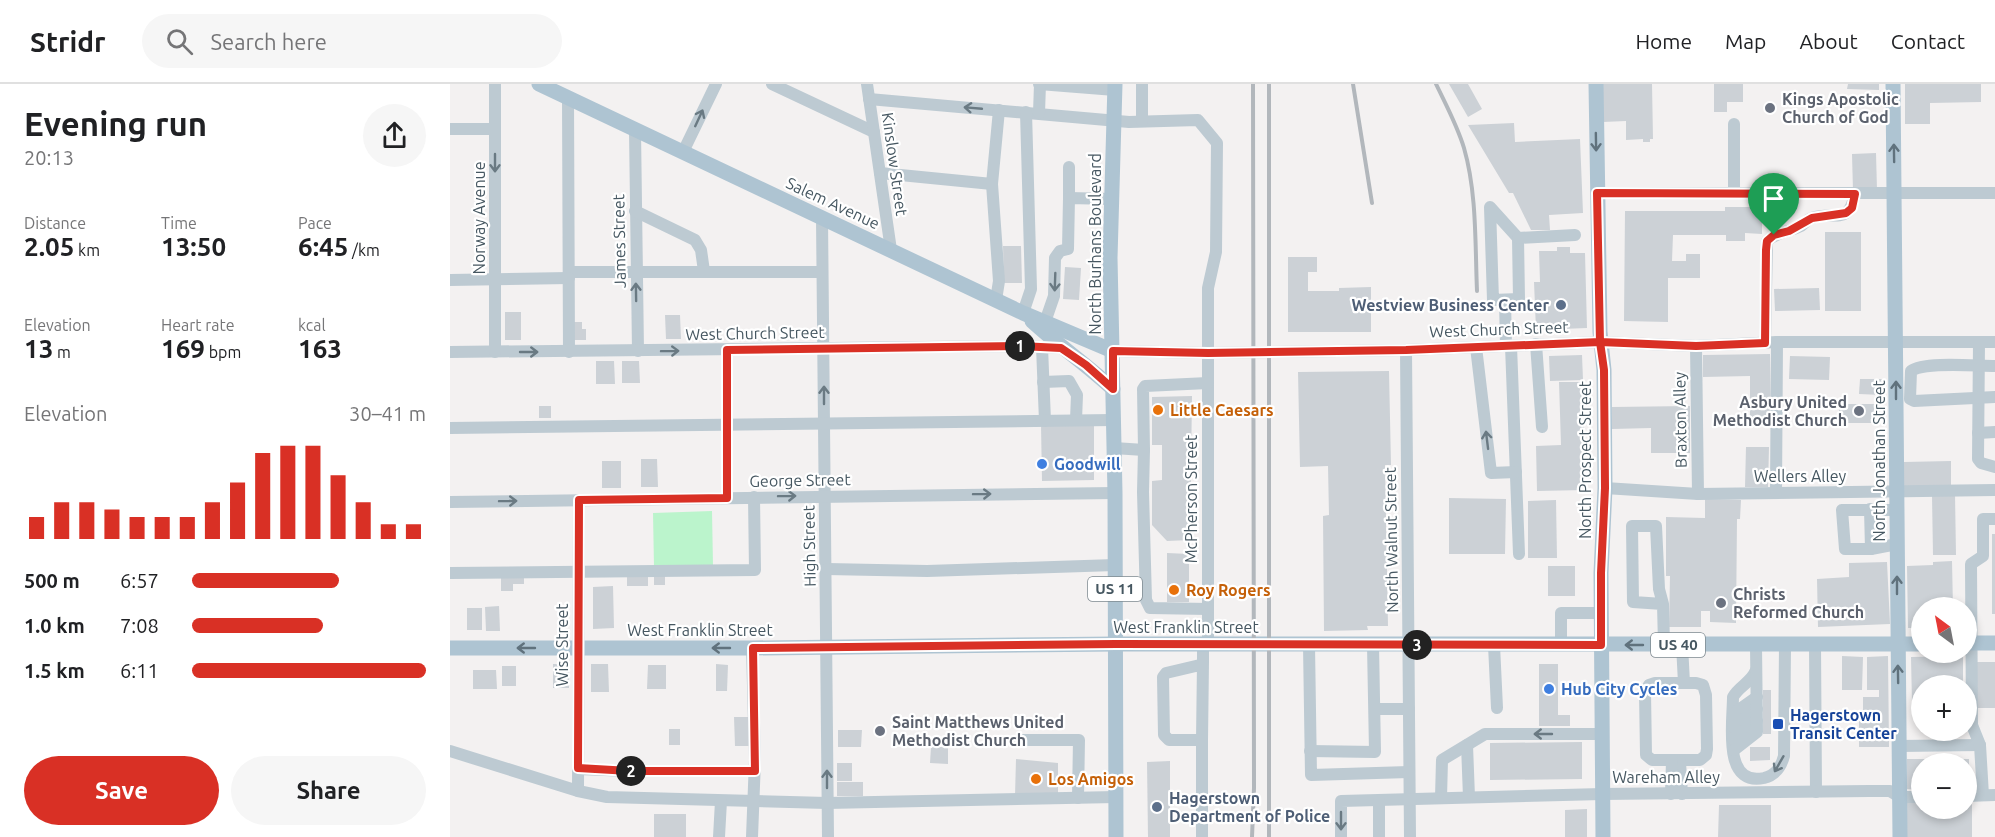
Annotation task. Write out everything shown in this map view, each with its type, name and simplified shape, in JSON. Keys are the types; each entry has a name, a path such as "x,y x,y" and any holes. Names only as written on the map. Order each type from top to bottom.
{"main road":[{"name":"Salem Avenue","path":"538,84 1023,313 1113,351"},
{"name":"North Prospect Street","path":"1596,84 1600,342 1604,370 1605,488 1601,613 1603,837"},
{"name":"North Jonathan Street","path":"1893,84 1900,837"},
{"name":"North Burhans Boulevard","path":"1115,87 1110,258 1115,493 1116,837"},
{"path":"1023,313 1061,348 1086,365 1113,389"},
{"path":"1977,643 1995,644"},
{"name":"West Franklin Street","path":"450,648 826,648 1116,644 1911,644"}],"street":[{"name":"Norway Avenue","path":"495,84 495,352"},
{"path":"683,152 716,84"},
{"path":"772,84 874,132"},
{"name":"Kinslow Street","path":"867,84 891,250"},
{"path":"1023,313 1031,289 1032,112 1044,84 1115,87"},
{"path":"869,99 1142,121 1142,84"},
{"path":"568,98 569,352"},
{"path":"996,300 999,280 992,184 999,110"},
{"name":"McPherson Street","path":"1142,121 1198,120 1217,143 1216,252 1208,288 1208,609 1203,662 1202,837"},
{"path":"1734,124 1734,193"},
{"path":"450,129 495,129"},
{"name":"James Street","path":"635,130 638,351"},
{"path":"1045,322 1054,296 1055,258 1060,251 1068,249 1069,167"},
{"path":"880,173 992,184"},
{"path":"1597,193 1995,194"},
{"path":"1776,492 1767,241 1774,235 1789,231 1812,218 1846,213 1852,208 1855,194"},
{"path":"1069,198 1112,199"},
{"path":"1490,207 1518,238 1519,299 1505,300 1492,300 1490,207"},
{"path":"635,211 694,240 701,250 704,271"},
{"name":"High Street","path":"822,218 828,837"},
{"path":"1518,238 1575,235"},
{"path":"450,280 495,280 636,271 822,272"},
{"path":"1505,300 1519,554"},
{"name":"West Church Street","path":"1113,351 1208,353 1406,350 1600,342 1696,346 1771,342 1995,342"},
{"path":"1979,342 1978,459 1981,464 1995,467"},
{"path":"1536,344 1542,427"},
{"name":"Braxton Alley","path":"1696,346 1698,494"},
{"path":"1042,347 1045,421"},
{"path":"1476,347 1491,473 1516,471"},
{"name":"West Church Street","path":"450,352 1061,348"},
{"path":"727,350 727,498"},
{"name":"North Walnut Street","path":"1406,350 1410,837"},
{"path":"1995,366 1915,368 1911,371 1910,399 1914,401 1995,397"},
{"path":"1043,382 1069,381 1077,395 1076,420"},
{"path":"1208,383 1145,386 1143,389 1146,600 1150,608 1208,609"},
{"path":"450,428 1113,420"},
{"path":"1978,433 1995,432"},
{"path":"1114,448 1144,450"},
{"name":"Wellers Alley","path":"1605,488 1698,494 1995,490"},
{"name":"George Street","path":"450,502 1115,493"},
{"path":"450,573 755,570 754,497"},
{"name":"Wise Street","path":"578,791 579,500"},
{"path":"1870,509 1871,549"},
{"path":"1897,544 1871,549 1845,549 1842,510 1898,510"},
{"path":"1970,597 1971,564 1983,556 1983,519 1995,519"},
{"path":"1663,604 1633,602 1632,526 1656,526 1659,589 1663,604 1664,645"},
{"path":"826,569 927,571 1115,565"},
{"path":"1561,645 1561,613 1601,613"},
{"path":"1815,644 1816,792"},
{"path":"1309,645 1311,775 1409,772"},
{"path":"1310,752 1375,752 1373,645"},
{"path":"1494,645 1497,708"},
{"path":"1687,645 1687,683"},
{"path":"1733,727 1757,732 1756,645"},
{"path":"1756,670 1751,679 1735,693 1733,727 1734,763 1746,778 1759,779 1771,776 1782,763 1785,744 1785,645"},
{"path":"752,837 755,771 753,648"},
{"path":"1202,740 1169,740 1164,735 1163,677 1166,673 1198,666 1203,662"},
{"path":"1970,663 1972,724 1980,745 1989,795"},
{"path":"1655,683 1703,685 1706,695 1706,755 1700,760 1676,761 1652,760 1646,755 1645,692 1649,685 1655,683"},
{"path":"1733,727 1757,703"},
{"path":"1733,727 1757,703"},
{"path":"1375,709 1409,709"},
{"path":"1441,798 1442,760 1485,734 1602,734"},
{"path":"1020,740 1078,740 1078,798"},
{"path":"1467,745 1469,797"},
{"path":"1899,746 1980,745"},
{"path":"450,751 607,798 827,802 1116,797"},
{"path":"1676,761 1676,794"},
{"path":"578,768 630,771 755,771"},
{"name":"Wareham Alley","path":"1341,837 1341,801 1602,794 1890,791 1900,797 1911,796"},
{"path":"1379,800 1379,837"},
{"path":"719,837 721,801"}],"green space":[{"path":"712,511 713,566 654,567 653,513"}],"building":[{"path":"1449,84 1468,84 1482,109 1468,117"},
{"path":"1603,84 1652,84 1653,139 1650,139 1650,142 1643,142 1643,139 1626,140 1626,121 1603,122"},
{"path":"1714,84 1743,84 1743,102 1727,102 1727,112 1714,112"},
{"path":"1848,84 1879,84 1879,90 1847,89"},
{"path":"1905,84 1981,84 1981,102 1930,103 1930,124 1905,124"},
{"path":"1514,123 1515,142 1580,139 1583,213 1549,215 1550,230 1531,230 1513,193 1509,193 1468,125"},
{"path":"1876,153 1877,190 1853,191 1852,154"},
{"path":"1791,203 1791,217 1774,217 1773,204"},
{"path":"1725,207 1762,207 1762,234 1745,233 1745,241 1726,241 1726,235 1673,235 1672,261 1686,261 1686,254 1700,254 1700,278 1668,278 1668,322 1624,321 1625,211 1725,211"},
{"path":"1825,232 1861,232 1861,311 1825,311"},
{"path":"1003,246 1021,246 1022,283 1004,283"},
{"name":"Westview Business Center","path":"1557,247 1570,247 1570,253 1585,253 1587,328 1536,330 1534,282 1540,282 1539,251 1557,251"},
{"path":"1288,257 1317,257 1317,272 1308,272 1308,291 1339,291 1339,288 1371,287 1371,332 1288,332"},
{"path":"1065,267 1081,268 1079,300 1063,299"},
{"path":"1819,288 1820,310 1775,311 1774,289"},
{"path":"505,312 521,312 521,340 505,340"},
{"path":"665,315 680,315 681,339 666,339"},
{"path":"571,322 582,322 582,329 586,329 586,340 571,340"},
{"path":"1770,354 1771,421 1750,421 1750,376 1703,377 1703,355"},
{"path":"1582,355 1583,380 1550,381 1549,356"},
{"path":"1790,356 1830,357 1829,380 1789,379"},
{"path":"596,361 614,361 615,384 596,384"},
{"path":"622,361 639,361 640,383 622,383"},
{"path":"1389,371 1391,465 1385,465 1388,626 1367,626 1368,630 1324,631 1323,516 1329,515 1328,466 1300,467 1298,372"},
{"path":"1860,379 1882,379 1882,395 1859,394"},
{"path":"1559,382 1583,382 1585,490 1537,491 1536,446 1561,445"},
{"path":"1192,396 1190,540 1167,541 1152,525 1152,481 1162,480 1162,445 1152,445 1152,397"},
{"name":"Asbury United Methodist Church","path":"1839,404 1880,404 1880,423 1846,423 1846,418 1839,418"},
{"path":"539,406 551,406 551,418 539,418"},
{"path":"1690,406 1690,453 1651,453 1651,428 1612,429 1612,407"},
{"path":"1094,424 1094,480 1042,481 1041,425"},
{"path":"1746,447 1769,447 1768,487 1745,487"},
{"path":"641,459 657,459 658,487 641,487"},
{"path":"602,461 621,461 621,488 602,488"},
{"path":"1951,461 1951,489 1904,489 1904,462"},
{"path":"1955,495 1956,555 1933,555 1932,496"},
{"path":"1449,498 1506,499 1505,554 1449,554"},
{"path":"1705,499 1741,500 1740,519 1737,519 1736,623 1710,622 1710,611 1701,611 1701,627 1669,627 1670,576 1666,576 1666,517 1705,518"},
{"path":"1556,500 1557,558 1528,558 1528,501"},
{"path":"1992,534 1995,534 1995,614 1992,614"},
{"path":"1167,553 1189,554 1189,602 1167,602"},
{"path":"1952,561 1953,597 1911,597 1911,628 1908,628 1907,566 1933,565 1933,562"},
{"path":"1887,562 1890,624 1818,627 1817,579 1849,577 1849,563"},
{"path":"1548,566 1575,566 1575,596 1548,596"},
{"path":"501,574 524,574 524,584 513,584 513,591 501,591"},
{"path":"627,575 648,575 648,586 627,586"},
{"path":"654,575 665,575 665,585 654,585"},
{"path":"613,586 614,628 593,629 593,587"},
{"path":"499,606 500,631 486,631 485,607"},
{"path":"467,608 482,608 482,630 467,630"},
{"path":"1842,656 1863,657 1862,690 1842,690"},
{"path":"1888,656 1889,747 1859,747 1859,721 1863,721 1863,697 1879,697 1879,690 1867,690 1867,657"},
{"path":"1977,662 1995,662 1995,708 1977,708"},
{"path":"1911,663 1963,663 1963,675 1911,675"},
{"path":"553,664 569,664 569,688 553,688"},
{"path":"591,664 608,664 609,692 591,692"},
{"path":"716,664 728,665 727,691 716,691"},
{"name":"Hub City Cycles","path":"1539,664 1558,664 1558,715 1570,715 1570,726 1539,726"},
{"path":"648,665 666,665 666,689 647,689"},
{"path":"502,666 516,666 516,686 502,686"},
{"path":"473,670 496,670 497,689 473,689"},
{"path":"1763,690 1771,690 1771,734 1763,734"},
{"path":"734,717 752,717 752,746 735,746"},
{"path":"669,729 680,729 680,745 669,745"},
{"path":"838,730 862,730 861,747 838,747"},
{"path":"1582,742 1582,779 1490,780 1490,743"},
{"path":"931,747 948,747 948,764 930,763"},
{"path":"1750,747 1770,747 1770,760 1750,761"},
{"name":"Los Amigos","path":"1016,759 1058,763 1058,796 1015,796"},
{"path":"1907,759 1911,759 1911,789 1906,789"},
{"path":"1170,761 1170,837 1148,837 1147,762"},
{"path":"837,763 852,763 852,781 837,781"},
{"path":"837,782 863,782 863,796 837,796"},
{"path":"1907,802 1911,802 1911,819 1972,819 1972,837 1907,837"},
{"path":"1719,805 1771,805 1771,837 1718,837"},
{"path":"1587,809 1587,837 1565,837 1565,810"},
{"path":"654,814 686,814 686,837 654,837"}],"railway":[{"path":"1252,837 1254,788 1253,84"},
{"path":"1269,84 1269,837"},
{"path":"1353,84 1372,203"},
{"path":"1436,84 1458,131 1468,165 1475,219 1477,291"}],"place":[{"name":"Kings Apostolic Church of God","path":"1770,108"},
{"name":"Westview Business Center","path":"1561,305"},
{"name":"Little Caesars","path":"1158,410"},
{"name":"Asbury United Methodist Church","path":"1859,411"},
{"name":"Goodwill","path":"1042,464"},
{"name":"Roy Rogers","path":"1174,590"},
{"name":"Christs Reformed Church","path":"1721,603"},
{"name":"Hub City Cycles","path":"1549,689"},
{"name":"Hagerstown Transit Center","path":"1778,724"},
{"name":"Saint Matthews United Methodist Church","path":"880,731"},
{"name":"Los Amigos","path":"1036,779"},
{"name":"Hagerstown Department of Police","path":"1157,807"}],"route":[{"path":"1774,235 1767,241 1766,250 1765,343 1696,346 1600,342 1406,350 1208,353 1113,351 1113,389 1086,365 1061,348 1020,346 727,350 727,498 579,500 578,768 630,771 755,771 753,648 1116,644 1601,645 1601,573 1605,528 1604,370 1600,342 1597,193 1855,194 1852,208 1846,213 1812,218 1789,231 1774,235"}]}
